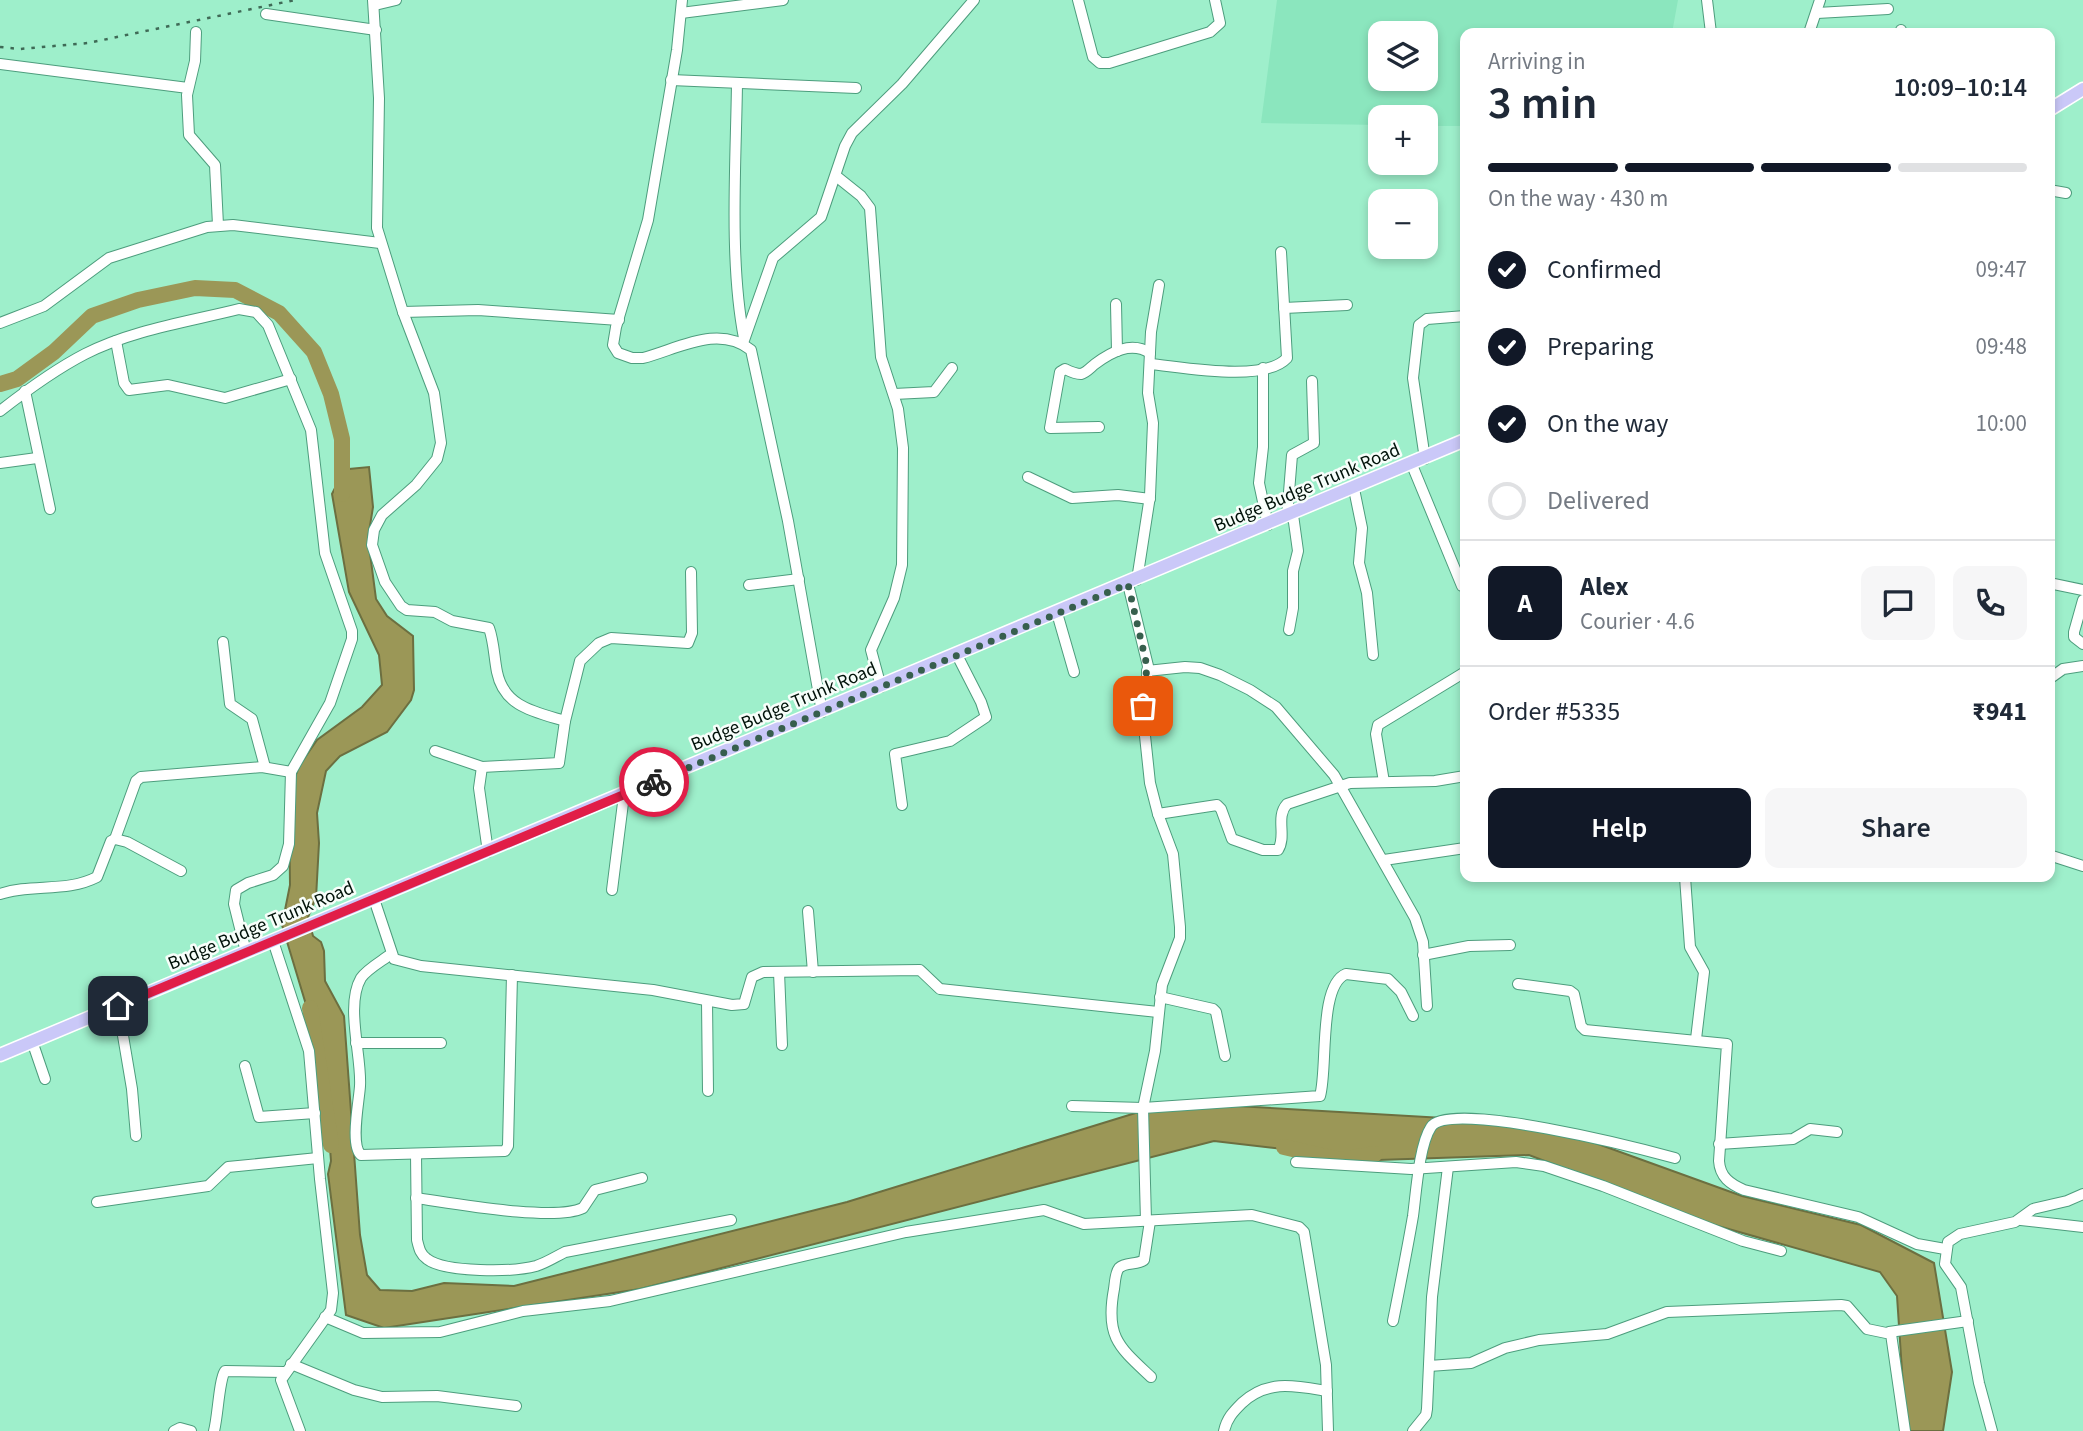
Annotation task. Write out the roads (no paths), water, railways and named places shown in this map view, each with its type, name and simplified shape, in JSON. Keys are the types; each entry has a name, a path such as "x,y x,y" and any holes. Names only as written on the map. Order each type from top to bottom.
{"main road":[{"path":"2055,106 2083,89"},
{"name":"Budge Budge Trunk Road","path":"0,1055 34,1046 118,1006 1412,465 1460,442"}],"street":[{"path":"396,0 374,3 379,121 377,228 403,312 434,393 440,452 416,485 382,515 372,538 374,557 385,582 401,606 407,610 435,612 452,621 489,628 498,675 507,695 526,709 565,721"},
{"path":"682,0 648,220 614,337 614,349 623,356 643,358 704,339 744,341"},
{"path":"681,13 783,0"},
{"path":"744,341 773,258 821,217 852,133 902,85 974,0"},
{"path":"1078,0 1093,57 1100,63 1118,61 1210,32 1220,23 1215,0"},
{"path":"1707,0 1710,28"},
{"path":"1811,28 1820,0"},
{"path":"1817,13 1888,9"},
{"path":"266,15 376,30"},
{"path":"195,32 195,61 188,88 189,135 215,164 218,225"},
{"path":"0,64 188,88"},
{"path":"671,80 856,88"},
{"path":"737,83 736,231 740,318 744,341 753,356 799,579 822,712"},
{"path":"836,176 861,196 870,208 881,357 894,394 902,448 902,565 894,598 871,650 881,687"},
{"path":"2055,191 2066,193"},
{"path":"0,323 44,306 109,258 218,225 288,230 380,243"},
{"path":"1150,364 1245,371 1281,363 1287,358 1281,252"},
{"path":"1151,1377 1114,1339 1110,1318 1117,1272 1123,1266 1144,1260 1148,1221 1143,1111 1155,1051 1160,997 1165,974 1180,937 1173,853 1150,783 1143,717 1147,671 1132,582 1150,499 1153,423 1148,393 1151,332 1160,285"},
{"path":"1116,304 1117,351"},
{"path":"1284,308 1347,305"},
{"path":"1,408 85,354 116,341 239,309 256,313 268,325 311,430 325,553 352,631 352,639 330,703 291,772 289,844 283,866 273,875 240,886 234,898 235,913 246,953"},
{"path":"403,312 478,310 619,320"},
{"path":"1425,459 1413,378 1419,325 1427,319 1460,316"},
{"path":"116,341 124,383 129,390 168,385 225,398 291,379"},
{"path":"1099,427 1051,430 1049,425 1059,374 1065,369 1084,372 1117,351 1134,347 1150,353"},
{"path":"894,394 934,392 953,368"},
{"path":"1263,368 1262,460 1259,483 1268,525"},
{"path":"1289,630 1293,608 1293,571 1298,551 1290,516 1292,455 1314,443 1312,381"},
{"path":"25,391 37,458 50,509"},
{"path":"0,463 37,458"},
{"path":"1412,465 1460,581"},
{"path":"1028,477 1072,498 1118,495 1150,499"},
{"path":"1354,489 1362,528 1359,563 1367,593 1373,655"},
{"path":"435,751 482,768 559,763 565,721 580,660 599,643 611,638 684,644 691,640 691,572"},
{"path":"749,585 799,579"},
{"path":"2055,584 2083,590"},
{"path":"2083,600 2074,632 2074,637 2083,644"},
{"path":"1058,613 1074,672"},
{"path":"223,642 230,704 253,719 265,767"},
{"path":"902,805 895,754 950,741 986,717 957,655"},
{"path":"2055,675 2063,669 2083,666"},
{"path":"1147,671 1200,668 1250,690 1276,707 1322,758 1341,786 1415,918 1423,942 1427,1006"},
{"path":"1384,782 1376,734 1378,726 1460,675"},
{"path":"0,894 18,887 54,888 91,881 97,877 109,845 115,839 136,781 141,778 265,767 291,772"},
{"path":"482,768 479,788 488,852"},
{"path":"1158,814 1217,805 1222,809 1232,839 1263,850 1278,850 1282,842 1283,808 1307,796 1341,786 1460,777"},
{"path":"612,890 624,794"},
{"path":"115,839 128,842 181,871"},
{"path":"1384,860 1460,849"},
{"path":"2055,857 2083,866"},
{"path":"1685,882 1690,947 1704,972 1696,1039"},
{"path":"374,899 391,954 401,962 421,966 653,990 732,1005 744,1004 752,977 763,972 920,970 940,989 1158,1012"},
{"path":"808,911 814,972"},
{"path":"279,939 307,1041 334,1303 288,1368 281,1385 300,1431"},
{"path":"1423,955 1469,946 1510,946"},
{"path":"391,954 361,978 356,1010 360,1084 357,1151 369,1155 505,1151 508,1146 512,975"},
{"path":"779,972 782,1045"},
{"path":"1072,1106 1143,1111 1320,1096 1326,1021 1335,985 1341,975 1388,979 1401,992 1413,1016"},
{"path":"1518,984 1570,991 1574,994 1581,1026 1585,1030 1723,1043 1728,1047 1719,1169 1735,1186 1858,1217 1917,1244 1945,1249"},
{"path":"1160,997 1213,1009 1226,1056"},
{"path":"707,1001 708,1091"},
{"path":"118,1006 132,1089 136,1136"},
{"path":"356,1043 441,1043"},
{"path":"34,1046 43,1074"},
{"path":"245,1066 259,1117 315,1113"},
{"path":"1393,1321 1420,1166 1430,1128 1444,1121 1522,1123 1611,1141 1675,1158"},
{"path":"1719,1143 1793,1139 1810,1129 1838,1132"},
{"path":"416,1154 419,1251 432,1262 448,1267 528,1268 546,1263 565,1252 731,1220"},
{"path":"97,1202 208,1186 228,1167 318,1158"},
{"path":"1296,1162 1448,1167 1516,1162 1544,1166 1743,1241 1781,1251"},
{"path":"1413,1431 1426,1415 1432,1297 1448,1167"},
{"path":"416,1198 534,1212 572,1211 583,1208 595,1190 642,1178"},
{"path":"2021,1220 2033,1209 2067,1201 2083,1194"},
{"path":"325,1317 363,1333 440,1332 523,1311 610,1301 949,1223 1044,1210 1084,1224 1252,1215 1301,1228 1320,1321 1328,1431"},
{"path":"1992,1431 1979,1384 1961,1287 1945,1264 1945,1249 1952,1238 1960,1234 2021,1220 2083,1227"},
{"path":"1429,1366 1471,1363 1505,1348 1539,1340 1606,1334 1667,1311 1841,1305 1847,1306 1867,1329 1889,1332 1968,1321"},
{"path":"1889,1332 1895,1344 1905,1431"},
{"path":"214,1431 219,1412 221,1377 225,1370 288,1368 382,1397 438,1396 516,1406"},
{"path":"1224,1431 1231,1414 1261,1390 1290,1385 1327,1391"},
{"path":"174,1431 180,1428 191,1431"}],"waterway":[{"path":"0,384 17,379 54,352 92,316 138,300 195,288 235,290 279,313 314,352 331,394 342,439 342,494"},
{"path":"310,1008 331,1145"},
{"path":"1284,1147 1340,1160 1375,1154"}],"railway":[{"path":"0,47 20,49 88,43 295,0"}]}
